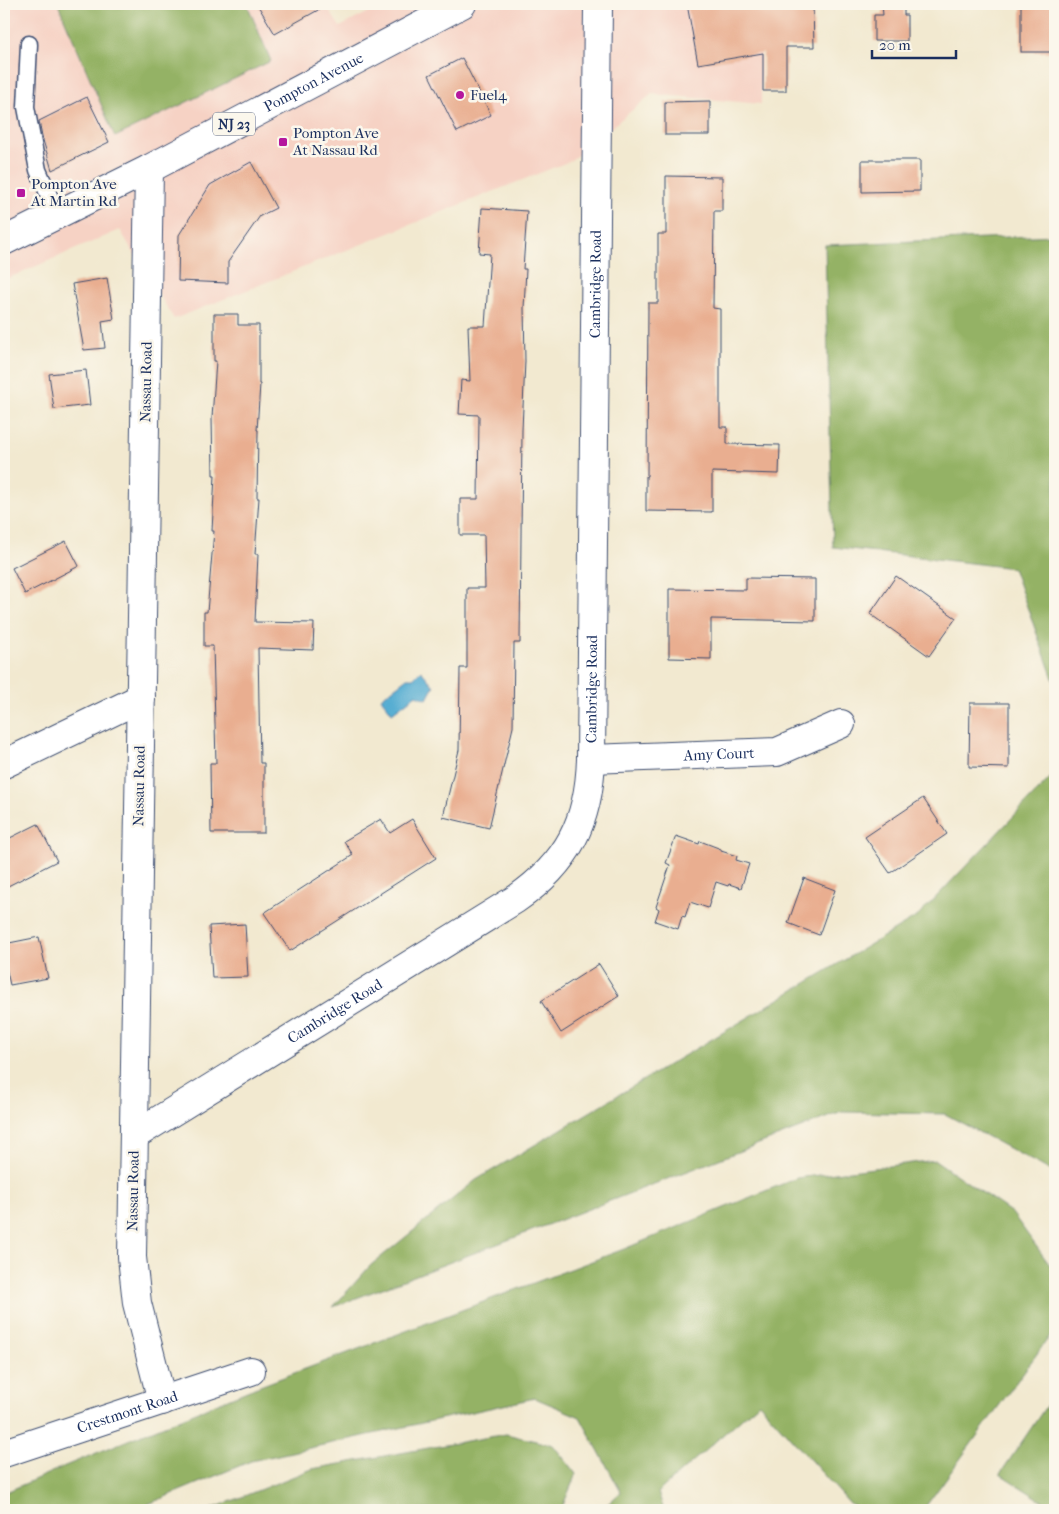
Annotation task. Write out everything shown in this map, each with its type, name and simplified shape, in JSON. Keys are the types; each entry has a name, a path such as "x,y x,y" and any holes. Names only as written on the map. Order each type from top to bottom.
{"street":[{"name":"Pompton Avenue","path":"4,241 149,169 462,4"},
{"name":"Cambridge Road","path":"134,1135 516,899 548,874 561,858 581,821 587,801 591,759 598,4"},
{"name":"Nassau Road","path":"149,169 132,1257 137,1303 162,1401"},
{"path":"4,764 140,698"},
{"name":"Amy Court","path":"591,759 777,752 841,724"},
{"name":"Crestmont Road","path":"4,1453 251,1370"}],"lane":[{"path":"29,44 26,107 38,170 57,214"}],"shaded area":[{"path":"4,4 58,4 115,137 271,61 247,4 325,4 340,27 384,4 761,4 761,104 652,94 570,161 174,319 120,230 4,280"}],"green space":[{"path":"58,4 247,4 271,61 115,137"},
{"path":"1055,235 1055,684 1013,568 833,547 825,245"},
{"path":"1055,773 1055,1173 945,1114 842,1112 333,1307 371,1265 476,1180 918,916"},
{"path":"935,1160 1012,1213 1055,1272 1055,1329 923,1510 862,1510 851,1505 759,1403 658,1492 664,1510 601,1510 621,1492 580,1417 535,1398 251,1461 134,1510 4,1510 4,1493 65,1466 252,1389 624,1249 797,1178"},
{"path":"1055,1393 1055,1509 1000,1474"},
{"path":"506,1434 553,1445 576,1474 561,1510 209,1510 312,1469"}],"water":[{"path":"421,671 434,686 427,699 416,695 392,713 381,698 407,678 413,678"}],"building":[{"path":"257,4 329,4 275,34"},
{"path":"687,4 813,4 814,47 786,47 786,91 763,91 763,53 698,64"},
{"path":"882,4 904,4 904,15 907,15 907,41 874,41 874,15 883,15"},
{"path":"1021,4 1055,4 1055,52 1021,52"},
{"name":"Fuel4","path":"462,58 491,115 457,132 429,75"},
{"path":"87,97 109,142 52,170 39,121"},
{"path":"710,101 710,135 665,135 665,102"},
{"path":"862,160 920,160 920,191 862,192"},
{"path":"251,162 276,208 260,216 228,262 228,283 178,281 179,235 210,185"},
{"path":"666,176 722,177 722,211 714,211 713,308 720,309 720,427 727,427 727,444 780,445 779,474 712,472 712,512 646,511 648,303 658,303 658,234 666,234"},
{"path":"482,208 527,211 523,269 526,269 520,643 514,643 513,727 489,828 443,817 459,750 460,668 467,668 467,588 485,588 484,535 460,535 460,499 478,499 479,415 459,414 461,380 470,381 468,326 485,326 490,254 479,253"},
{"path":"107,278 114,319 102,321 105,348 84,350 72,284"},
{"path":"214,314 238,314 238,325 259,325 260,384 257,430 257,498 259,498 255,554 258,554 255,622 314,623 313,650 258,648 260,763 264,763 264,833 211,833 210,763 216,763 213,646 204,646 204,612 207,612 214,531 212,531 215,475 213,475 212,418 216,361 214,361"},
{"path":"86,370 90,405 54,409 49,374"},
{"path":"66,541 79,566 25,594 12,568"},
{"path":"896,576 956,618 929,656 870,614"},
{"path":"746,578 815,579 815,621 711,619 711,659 669,658 669,589 746,590"},
{"path":"970,703 1009,703 1009,768 969,767"},
{"path":"923,798 947,834 890,873 865,837"},
{"path":"381,819 390,833 412,819 436,858 290,951 264,913 353,855 344,841"},
{"path":"38,824 57,861 4,888 4,841"},
{"path":"676,836 699,844 700,841 721,849 721,851 737,856 736,860 749,864 741,888 716,882 708,908 690,902 685,917 682,916 678,929 655,921 659,909 656,907 670,865 666,863"},
{"path":"804,878 835,890 819,935 788,923"},
{"path":"245,924 248,977 212,978 209,926"},
{"path":"39,937 48,978 10,985 4,958 4,944"},
{"path":"599,964 619,996 561,1033 541,1001"}],"place":[{"name":"Fuel4","path":"460,95"},
{"name":"Pompton Ave At Nassau Rd","path":"283,142"},
{"name":"Pompton Ave At Martin Rd","path":"21,193"}]}
